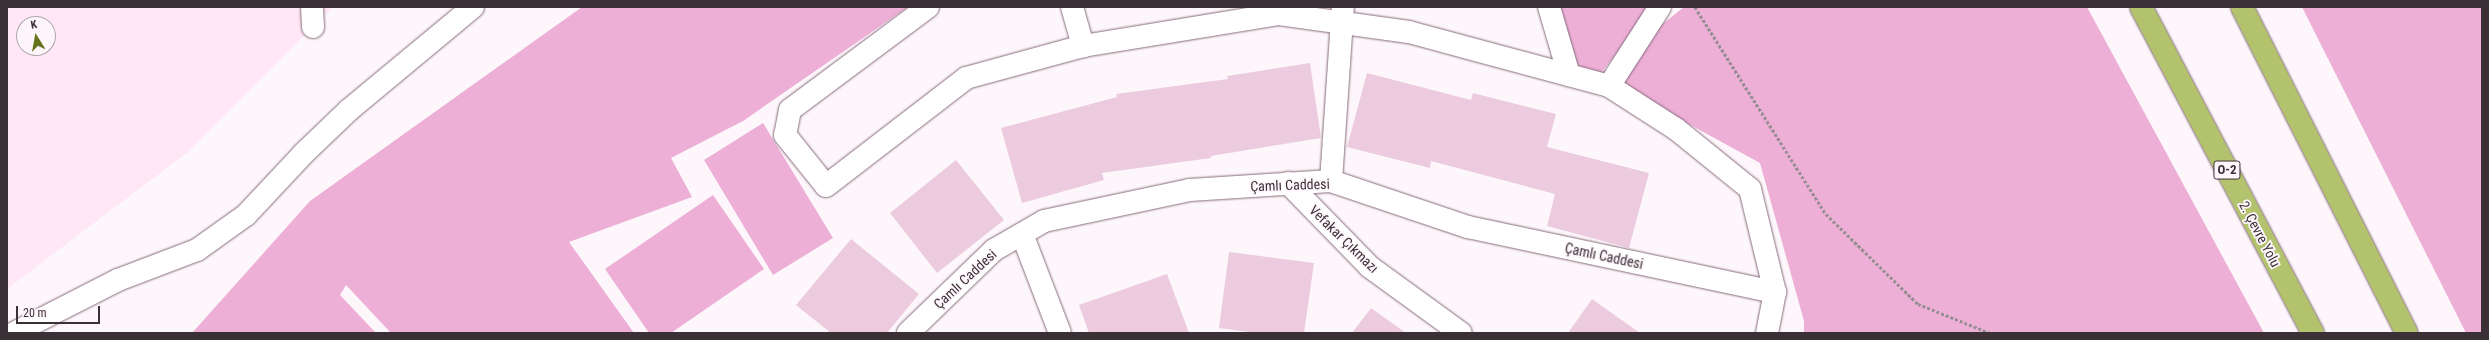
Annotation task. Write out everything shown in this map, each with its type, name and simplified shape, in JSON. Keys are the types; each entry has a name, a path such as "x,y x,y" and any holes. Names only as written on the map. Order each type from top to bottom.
{"highway":[{"name":"2. Çevre Yolu","path":"2141,7 2313,333"},
{"path":"2242,7 2407,333"}],"street":[{"path":"14,333 118,280 198,250 246,215 303,154 349,110 473,7"},
{"path":"928,7 790,110 785,135 826,186 966,78 1083,46 1279,14 1342,15 1609,86 1676,129 1750,189 1775,292 1767,333"},
{"path":"1072,7 1083,46"},
{"path":"1549,7 1569,75"},
{"path":"1609,86 1660,7"},
{"path":"1331,181 1342,15"},
{"name":"Çamlı Caddesi","path":"908,333 994,250 1044,221 1190,190 1331,181 1468,227 1775,292"},
{"name":"Vefakar Çıkmazı","path":"1288,184 1370,267 1461,333"},
{"path":"1022,234 1060,333"}],"path":[{"path":"1695,7 1826,214 1918,304 1990,333"}],"shaded area":[{"path":"7,7 333,7 188,152 7,289"},
{"path":"582,7 908,7 743,121 671,158 692,197 569,242 634,333 391,333 346,285 340,295 376,333 192,333 310,201"},
{"path":"1555,7 1654,7 1601,73 1684,7 2087,7 2264,333 1804,333 1804,321 1760,163 1599,75 1573,73"},
{"path":"2302,7 2482,7 2482,333 2466,333"},
{"path":"763,123 833,238 773,275 704,160"},
{"path":"713,195 764,269 671,333 649,333 605,269"}],"building":[{"path":"1310,63 1321,138 1211,156 1211,158 1102,173 1104,180 1022,203 1001,128 1117,97 1116,94 1228,79 1227,76"},
{"path":"1367,73 1471,100 1473,93 1556,114 1547,147 1649,173 1629,248 1547,226 1555,194 1431,161 1430,168 1347,147"},
{"path":"956,160 1004,220 937,273 890,213"},
{"path":"851,239 919,294 887,333 831,333 796,305"},
{"path":"1229,252 1314,263 1304,333 1256,333 1219,328"},
{"path":"1167,274 1189,333 1089,333 1079,305"},
{"path":"1592,299 1640,333 1568,333"},
{"path":"1371,308 1406,333 1352,333"}]}
